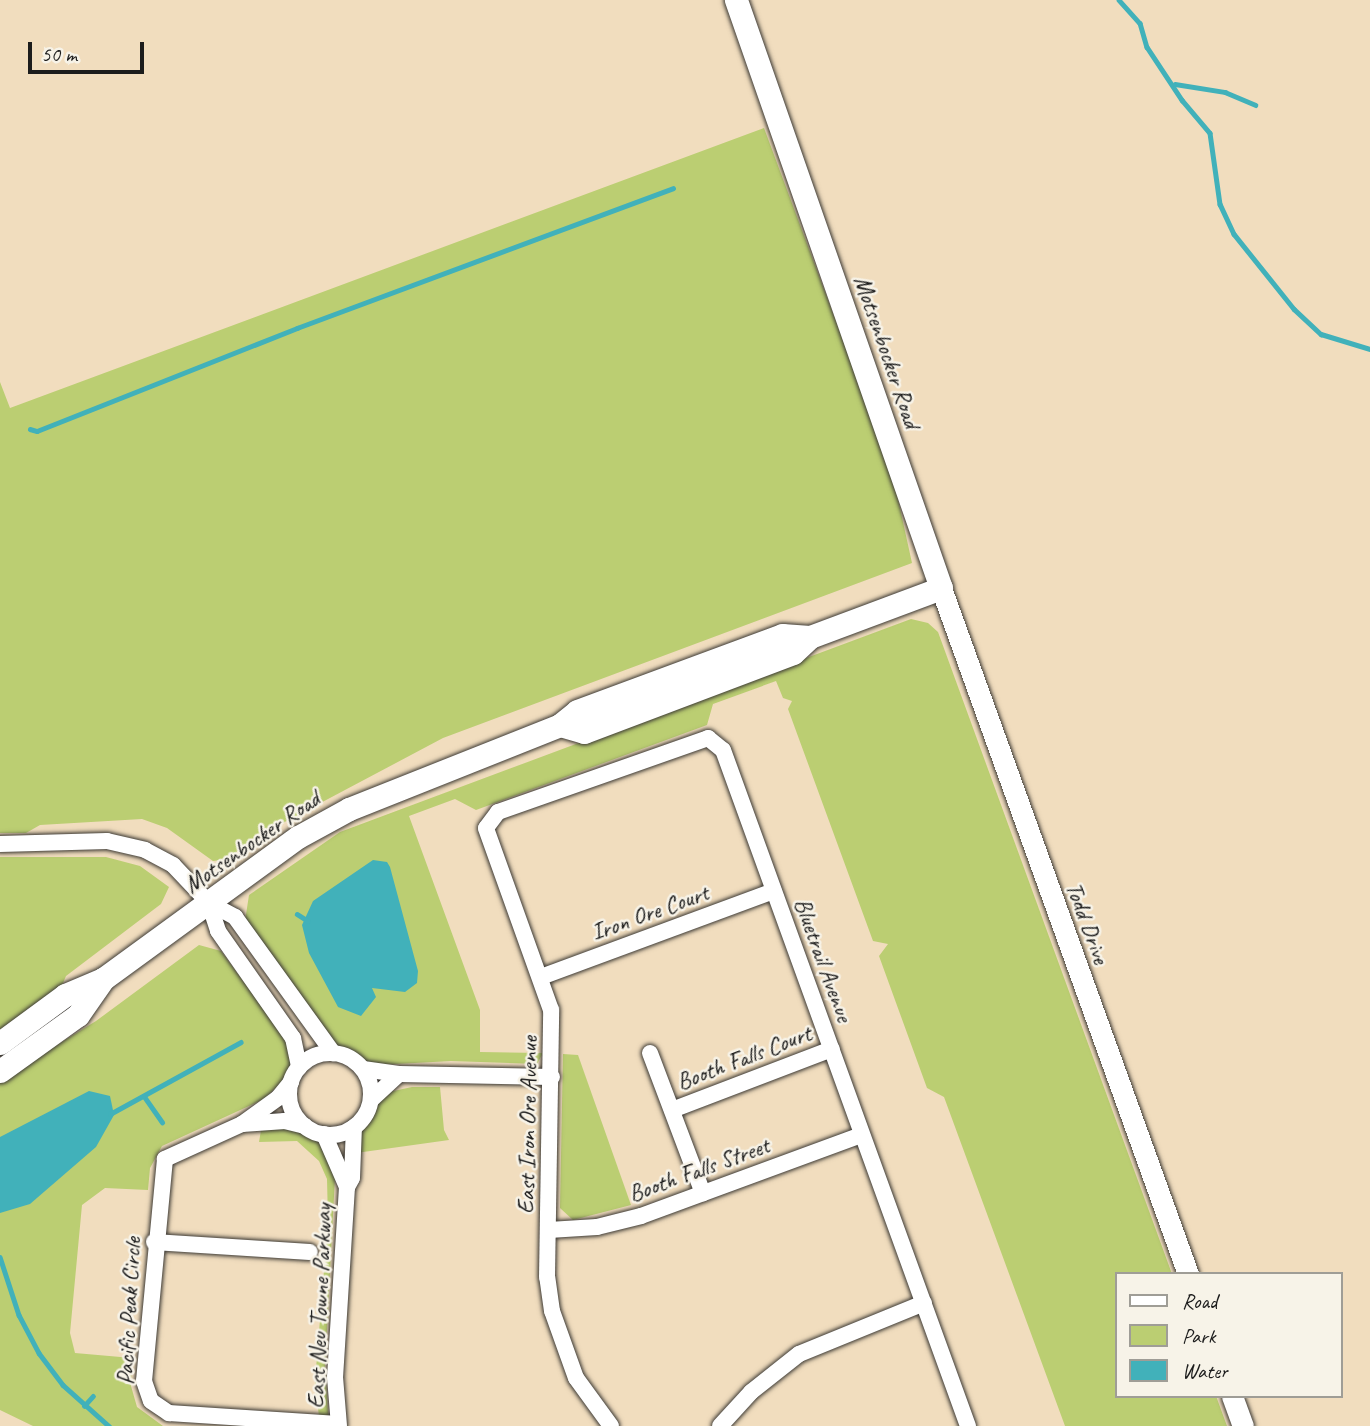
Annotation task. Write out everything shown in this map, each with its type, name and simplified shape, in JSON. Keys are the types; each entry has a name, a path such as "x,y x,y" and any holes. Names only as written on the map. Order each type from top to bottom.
{"main road":[{"name":"Motsenbocker Road","path":"0,1043 65,995 103,979 334,816 560,725 584,732 793,653 810,637 942,588 736,0"},
{"name":"Motsenbocker Road","path":"0,1071 78,1015 103,979"}],"street":[{"name":"Todd Drive","path":"942,588 1187,1272"},
{"name":"Bluetrail Avenue","path":"488,820 498,812 708,738 723,750 968,1426"},
{"name":"East Iron Ore Avenue","path":"488,820 488,836 541,977 552,1020 549,1294 562,1345 587,1396 611,1426"},
{"path":"0,844 96,840 132,846 173,865 209,903 235,916 333,1053"},
{"name":"Iron Ore Court","path":"541,977 774,891"},
{"path":"209,903 218,932 293,1038 299,1067"},
{"name":"Booth Falls Court","path":"672,1110 832,1049"},
{"path":"399,1074 370,1100 354,1127 324,1134 305,1126 290,1103 291,1082 299,1067 314,1056 333,1053 351,1058 363,1069 399,1074 552,1077"},
{"path":"650,1053 703,1193"},
{"path":"363,1069 370,1100"},
{"name":"Pacific Peak Circle","path":"291,1082 278,1098 242,1124 165,1159 155,1242 144,1381 156,1406 169,1413 339,1425"},
{"name":"Pacific Peak Circle","path":"242,1124 285,1121 305,1126"},
{"name":"East Neu Towne Parkway","path":"339,1425 335,1377 354,1127"},
{"name":"East Neu Towne Parkway","path":"324,1134 348,1187"},
{"name":"Booth Falls Street","path":"549,1230 619,1223 861,1135"},
{"path":"155,1242 310,1252"},
{"path":"720,1426 768,1376 799,1354 923,1303"},
{"path":"1233,1398 1243,1426"}],"green space":[{"path":"764,128 892,472 912,563 443,738 249,841 228,859 213,861 167,828 142,819 40,825 26,833 0,833 0,382 10,408"},
{"path":"911,619 928,623 938,632 1171,1272 1114,1272 1114,1398 1217,1398 1227,1426 1065,1426 944,1097 927,1088 879,956 888,944 873,941 788,709 792,701 783,698 776,681 713,704 707,725 476,810 455,799 409,816 480,1010 480,1052 543,1053 537,1064 451,1061 378,1065 361,1060 335,1046 245,921 249,895 340,832"},
{"path":"0,857 106,857 140,866 169,887 161,904 66,976 60,990 0,1033"},
{"path":"199,945 221,951 280,1031 290,1048 290,1074 264,1099 162,1146 150,1168 148,1190 105,1188 82,1205 70,1333 75,1353 132,1358 131,1386 137,1407 163,1426 33,1426 0,1410 0,1080 96,1021"},
{"path":"563,1054 578,1055 631,1205 573,1220 560,1208"},
{"path":"412,1087 440,1087 444,1130 449,1140 356,1153 361,1129 381,1099 389,1092"},
{"path":"287,1126 318,1141 335,1177 325,1368 329,1426 320,1426 315,1381 328,1221 327,1179 319,1161 297,1141 259,1142 261,1130"}],"water":[{"path":"373,860 387,862 390,867 418,971 417,983 405,992 372,988 376,997 361,1016 338,1007 309,953 302,925 313,901"},
{"path":"89,1091 110,1096 114,1115 96,1147 30,1204 0,1213 0,1137"}],"waterway":[{"path":"1119,0 1140,23 1147,47 1182,100 1210,133 1220,204 1234,234 1294,309 1321,334 1370,349"},
{"path":"1175,84 1225,92 1255,105"},
{"path":"30,429 37,431 297,328 673,188"},
{"path":"297,914 308,921"},
{"path":"110,1114 241,1042"},
{"path":"144,1096 162,1122"},
{"path":"0,1257 19,1315 39,1353 63,1385 109,1426"},
{"path":"84,1406 93,1396"}]}
